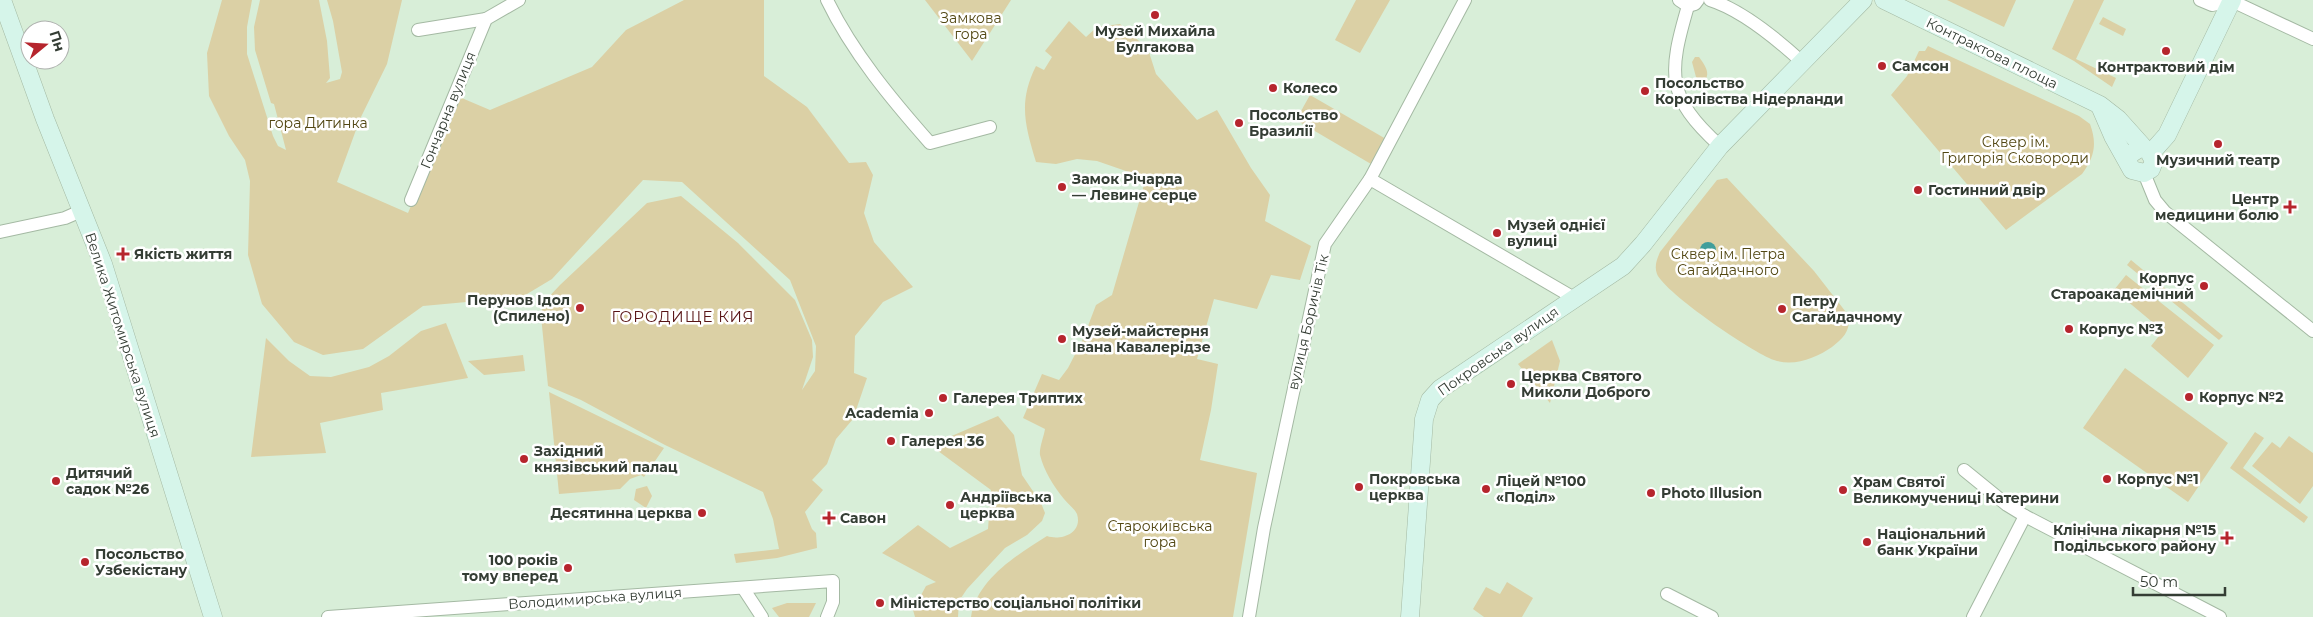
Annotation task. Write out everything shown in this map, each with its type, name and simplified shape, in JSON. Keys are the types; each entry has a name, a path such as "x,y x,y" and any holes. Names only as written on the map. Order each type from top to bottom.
{"street":[{"name":"Велика Житомирська вулиця","path":"2,0 113,293 213,617"},
{"path":"418,30 486,19 519,0"},
{"path":"827,0 835,16 864,59 904,114 930,143 990,127"},
{"name":"вулиця Боричів Тік","path":"1249,617 1266,518 1325,244 1370,179 1465,0"},
{"path":"1370,179 1574,298 1623,266 1643,244 1720,146 1863,0"},
{"name":"Контрактова площа","path":"1884,0 2100,105 2152,148"},
{"path":"2200,0 2212,5 2232,0 2313,39"},
{"path":"2128,163 2132,151 2152,148 2167,135 2232,0"},
{"path":"1720,146 1687,113 1678,91 1675,48 1696,2 1731,9 1783,44 1803,62"},
{"name":"Гончарна вулиця","path":"411,200 486,19"},
{"path":"2100,105 2113,136 2132,170 2144,173"},
{"path":"2144,173 2153,165 2152,148"},
{"path":"2144,173 2155,200 2166,212 2313,331"},
{"path":"0,232 66,218 82,211"},
{"name":"Покровська вулиця","path":"1410,617 1424,419 1430,400 1440,389 1574,298"},
{"path":"1964,470 2007,505 2025,516 2220,617"},
{"path":"1973,617 2025,516"},
{"name":"Володимирська вулиця","path":"328,617 833,582 833,602 827,617"},
{"path":"743,588 762,617"},
{"path":"1667,594 1712,617"}],"green space":[{"name":"гора Дитинка","path":"222,0 252,0 247,27 247,54 273,136 278,146 286,150 274,104 271,103 255,50 254,27 260,0 319,0 327,41 330,78 326,83 340,79 342,72 333,21 327,0 402,0 387,64 360,119 337,182 408,213 457,96 490,110 592,67 626,30 684,0 764,0 764,76 807,107 849,163 866,162 873,175 864,213 874,242 913,287 883,302 855,336 854,373 867,378 853,419 836,439 827,464 812,480 823,490 805,512 812,529 816,533 817,548 777,558 736,563 734,554 779,549 773,519 763,492 665,445 581,400 548,386 541,316 543,303 647,203 681,196 738,243 795,300 812,340 813,357 802,390 815,371 816,346 790,280 682,182 643,180 552,279 522,297 423,306 363,349 323,355 294,342 262,304 248,255 250,181 245,160 229,136 209,96 207,53"},
{"name":"Замкова гора","path":"925,0 1011,0 972,61"},
{"path":"1356,0 1390,0 1360,53 1335,40"},
{"path":"1947,0 2016,0 2004,27"},
{"path":"2074,0 2104,0 2076,59 2116,78 2112,87 2074,61 2052,49"},
{"path":"2103,17 2126,29 2123,36 2099,24"},
{"name":"Старокиївська гора","path":"1069,21 1086,37 1097,27 1120,24 1148,49 1156,74 1197,120 1217,110 1251,168 1270,195 1265,221 1311,246 1300,280 1271,275 1257,309 1214,299 1197,359 1218,364 1211,410 1200,460 1257,473 1233,617 971,617 981,591 1000,569 1023,551 1047,536 1058,537 1070,534 1077,526 1077,514 1053,484 1040,455 1045,429 1023,418 1042,374 1059,380 1068,368 1083,339 1096,305 1112,295 1146,178 1097,161 1077,159 1056,164 1036,162 1026,125 1025,102 1027,91 1036,66 1044,70 1052,57 1045,51"},
{"name":"Сквер ім. Григорія Сковороди","path":"1928,46 2079,116 2090,124 2094,137 2094,150 2090,162 2082,174 2006,230 1891,95 1907,76 1919,51 1925,51"},
{"path":"1695,57 1699,57 1706,68 1707,77 1705,80 1700,81 1696,77 1692,62"},
{"path":"1310,95 1386,139 1371,164 1296,120"},
{"name":"Сквер ім. Петра Сагайдачного","path":"1727,178 1814,271 1849,316 1845,334 1826,351 1812,358 1797,362 1782,362 1763,355 1730,335 1692,308 1663,283 1657,274 1656,265 1660,252 1717,180"},
{"path":"2131,260 2223,336 2219,340 2127,265"},
{"path":"2126,275 2214,345 2188,378 2151,346 2163,331 2114,290"},
{"path":"446,323 468,378 381,393 383,410 320,423 326,453 251,457 266,338 289,361 310,376 331,377 369,367 389,356 421,331"},
{"path":"1552,340 1560,361 1550,403 1518,364"},
{"path":"523,355 525,371 484,375 468,361"},
{"path":"2125,368 2228,443 2188,502 2083,428"},
{"path":"549,392 664,448 644,477 641,475 630,479 620,489 559,494"},
{"path":"998,416 1014,435 1022,475 1041,503 1045,513 1042,521 1027,535 1005,548 967,589 959,601 958,617 915,617 913,610 926,586 936,582 882,553 918,525 950,548 988,529 991,490 934,448 947,438"},
{"path":"2255,432 2264,438 2243,468 2308,517 2304,523 2230,468"},
{"path":"2289,436 2313,453 2313,486 2300,504 2252,466 2272,442 2280,448"},
{"path":"647,486 652,496 646,508 634,500 636,489"},
{"path":"1507,582 1533,598 1522,617 1484,617 1473,609 1486,587 1500,594"},
{"path":"787,603 816,603 809,617 779,617 772,608"}],"water":[{"path":"1708,242 1714,244 1716,250 1714,256 1708,258 1702,256 1700,250 1702,244"}],"place":[{"name":"Музей Михайла Булгакова","path":"1155,15"},
{"name":"Контрактовий дім","path":"2166,51"},
{"name":"Самсон","path":"1882,66"},
{"name":"Колесо","path":"1273,88"},
{"name":"Посольство Королівства Нідерланди","path":"1645,91"},
{"name":"Посольство Бразилії","path":"1239,123"},
{"name":"Музичний театр","path":"2218,144"},
{"name":"Замок Річарда — Левине серце","path":"1062,187"},
{"name":"Гостинний двір","path":"1918,190"},
{"name":"Центр медицини болю","path":"2290,207"},
{"name":"Музей однієї вулиці","path":"1497,233"},
{"name":"Якість життя","path":"123,254"},
{"name":"Корпус Староакадемічний","path":"2204,286"},
{"name":"Перунов Ідол (Спилено)","path":"580,308"},
{"name":"Петру Сагайдачному","path":"1782,309"},
{"name":"Корпус №3","path":"2069,329"},
{"name":"Музей-майстерня Івана Кавалерідзе","path":"1062,339"},
{"name":"Церква Святого Миколи Доброго","path":"1511,384"},
{"name":"Корпус №2","path":"2189,397"},
{"name":"Галерея Триптих","path":"943,398"},
{"name":"Academia","path":"929,413"},
{"name":"Галерея 36","path":"891,441"},
{"name":"Західний князівський палац","path":"524,459"},
{"name":"Корпус №1","path":"2107,479"},
{"name":"Дитячий садок №26","path":"56,481"},
{"name":"Покровська церква","path":"1359,487"},
{"name":"Ліцей №100 «Поділ»","path":"1486,489"},
{"name":"Храм Святої Великомучениці Катерини","path":"1843,490"},
{"name":"Photo Illusion","path":"1651,493"},
{"name":"Андріївська церква","path":"950,505"},
{"name":"Десятинна церква","path":"702,513"},
{"name":"Савон","path":"829,518"},
{"name":"Клінічна лікарня №15 Подільського району","path":"2227,538"},
{"name":"Національний банк України","path":"1867,542"},
{"name":"Посольство Узбекістану","path":"85,562"},
{"name":"100 років тому вперед","path":"568,568"},
{"name":"Міністерство соціальної політіки","path":"880,603"}],"district":[{"name":"ГОРОДИЩЕ КИЯ","path":"683,317"}]}
